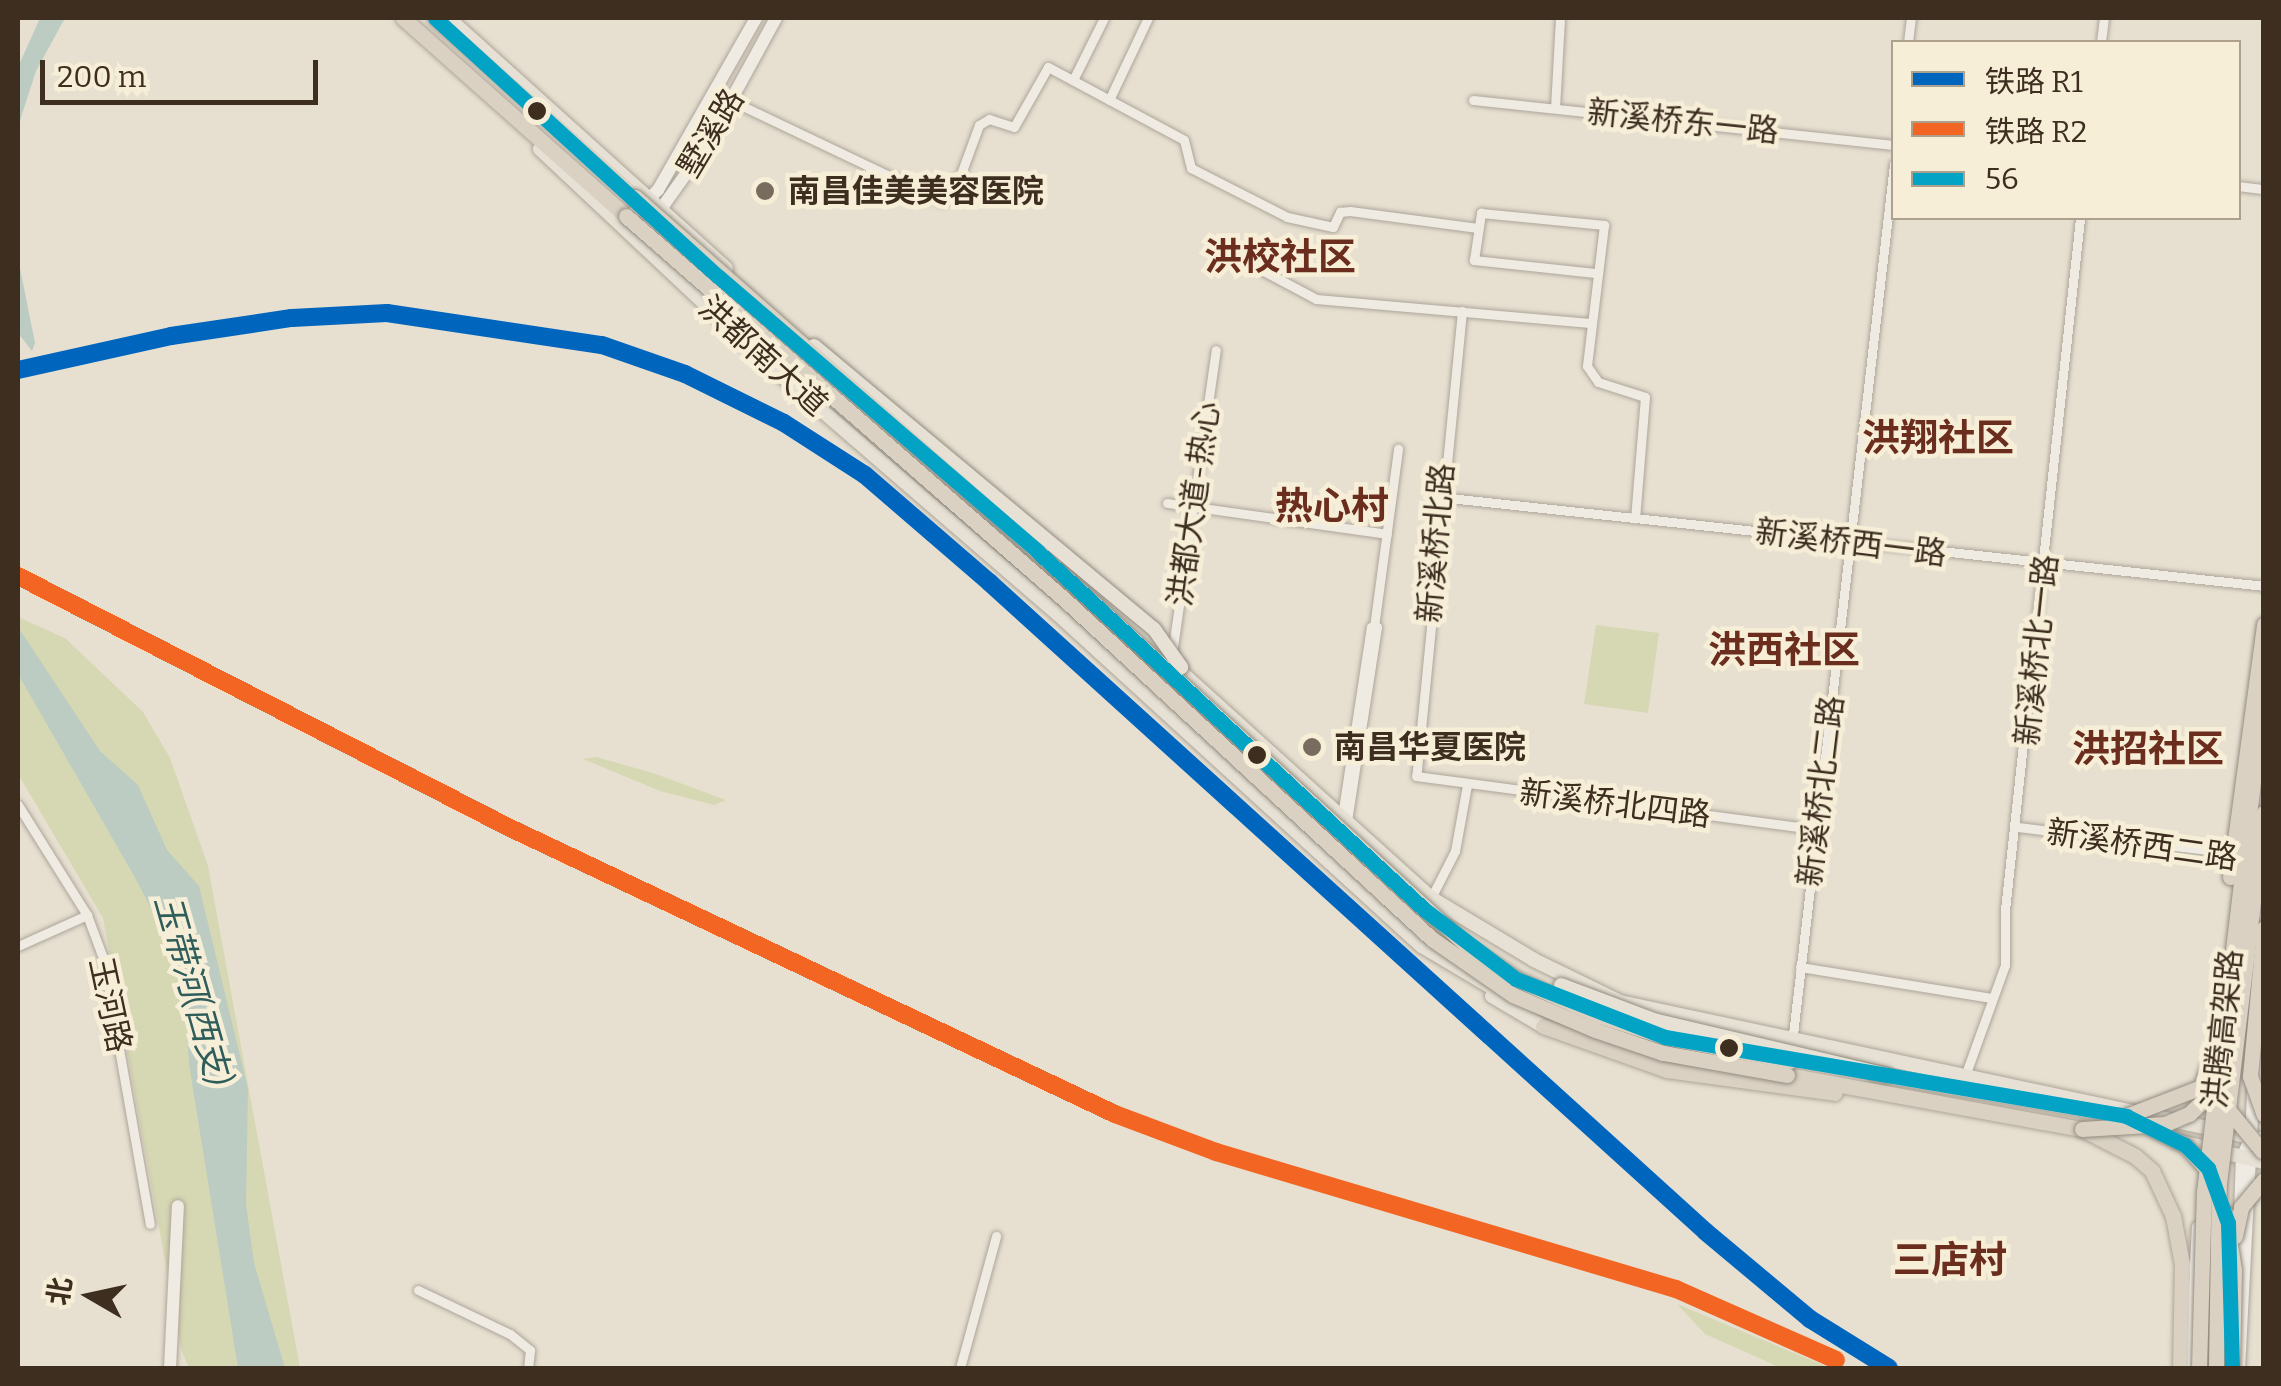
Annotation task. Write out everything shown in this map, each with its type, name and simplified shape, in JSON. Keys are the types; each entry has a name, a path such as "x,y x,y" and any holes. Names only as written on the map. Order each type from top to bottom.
{"highway":[{"path":"436,18 719,277 1037,550 1465,944 1516,979 1597,1014 1665,1037 2126,1116 2160,1129 2208,1168 2228,1223 2234,1270 2235,1368"},
{"path":"403,20 1064,599 1432,939 1513,995 1663,1053 2082,1129 2141,1129 2189,1114 2223,1078 2250,1020"},
{"path":"2126,1116 2201,1087 2213,1051 2264,622"},
{"name":"洪腾高架路","path":"2201,1368 2204,1192 2264,690"},
{"name":"洪腾高架路","path":"2216,1368 2220,1184 2264,813"},
{"path":"2264,928 2250,1020 2250,1076 2264,1115"},
{"path":"1542,1026 1667,1070 1738,1084 1916,1100"},
{"path":"2213,1051 2218,1095 2255,1157"},
{"path":"2082,1129 2135,1156 2164,1190 2182,1264 2180,1368"},
{"path":"2234,1270 2241,1207 2264,1180"}],"main road":[{"name":"洪都南大道","path":"448,18 657,202 819,357 1176,663 1435,902 1620,1002 1792,1041 2205,1124 2257,1139"},
{"name":"洪都南大道","path":"403,20 636,243 1422,946 1492,990 1602,1036 2255,1157"},
{"path":"719,277 848,371 1154,629 1176,663"},
{"path":"1435,902 1485,944 1561,985 1656,1022 1887,1075"},
{"path":"1422,946 1542,1026"}],"street":[{"name":"墅溪路","path":"636,243 756,18"},
{"name":"墅溪路","path":"619,227 657,202 732,101 776,18"},
{"path":"1073,80 1104,18"},
{"path":"1108,100 1148,18"},
{"path":"1555,108 1560,18"},
{"path":"732,101 942,201 952,198 984,120 1014,127 1043,68 1184,140 1191,168 1287,218 1332,226 1340,212 1350,211 1478,228"},
{"name":"新溪桥东一路","path":"1473,100 1891,145"},
{"name":"新溪桥北二路","path":"1790,1061 1891,191"},
{"path":"1595,273 1474,260 1481,213 1604,225 1595,273 1588,373 1604,384 1638,390 1646,400 1636,519"},
{"name":"新溪桥北一路","path":"1965,1076 2005,965 2005,910 2018,828 2080,220"},
{"path":"1258,268 1316,299 1590,324"},
{"name":"新溪桥北路","path":"1416,776 1440,498 1462,311"},
{"name":"洪都大道-热心","path":"1176,663 1216,350"},
{"path":"1344,818 1398,449"},
{"name":"新溪桥西一路","path":"1440,498 2046,567 2264,586"},
{"path":"1167,503 1387,534"},
{"path":"2201,1368 2208,1148 2205,1124 2264,622"},
{"name":"新溪桥北四路","path":"1416,776 1814,829"},
{"path":"1435,902 1455,851 1467,785"},
{"name":"玉河路","path":"18,804 86,916 103,958 150,1224"},
{"name":"新溪桥西二路","path":"2018,828 2238,853 2264,867"},
{"path":"2235,1368 2257,1139 2264,890"},
{"path":"18,946 86,916"},
{"path":"1800,967 1992,998"},
{"path":"2189,1368 2208,1148"},
{"path":"170,1368 178,1206"},
{"path":"960,1368 996,1236"},
{"path":"418,1290 510,1334 530,1350 528,1368"}],"green space":[{"path":"18,617 65,638 143,712 170,758 208,866 300,1368 189,1368 181,1349 103,918 18,774"},
{"path":"1596,625 1659,633 1648,713 1584,704"},
{"path":"596,757 726,800 714,805 660,791 583,759"},
{"path":"1677,1304 1830,1368 1781,1368 1705,1334"}],"water":[{"path":"40,18 65,18 36,71 18,127 18,67"},
{"path":"18,258 35,343 32,351 18,333"},
{"name":"玉带河(西支)","path":"18,627 100,751 138,785 167,850 199,886 248,1089 246,1204 254,1263 285,1368 238,1368 189,1064 185,994 168,941 18,674"}],"rail line":[{"name":"R1","path":"18,370 171,336 292,318 387,313 602,345 685,374 784,423 865,475 989,582 1706,1232 1810,1319 1889,1368"},
{"name":"R2","path":"18,576 508,827 1115,1114 1216,1152 1676,1289 1836,1360"}],"transit line":[{"name":"56","path":"435,18 719,277 1037,551 1425,910 1516,979 1665,1037 2126,1116 2185,1145 2208,1168 2228,1223 2232,1368"}],"place":[{"name":"南昌佳美美容医院","path":"765,191"},
{"name":"南昌华夏医院","path":"1312,747"}],"district":[{"name":"洪校社区","path":"1280,258"},
{"name":"洪翔社区","path":"1938,439"},
{"name":"热心村","path":"1332,507"},
{"name":"洪西社区","path":"1784,651"},
{"name":"洪招社区","path":"2148,750"},
{"name":"三店村","path":"1950,1261"}]}
